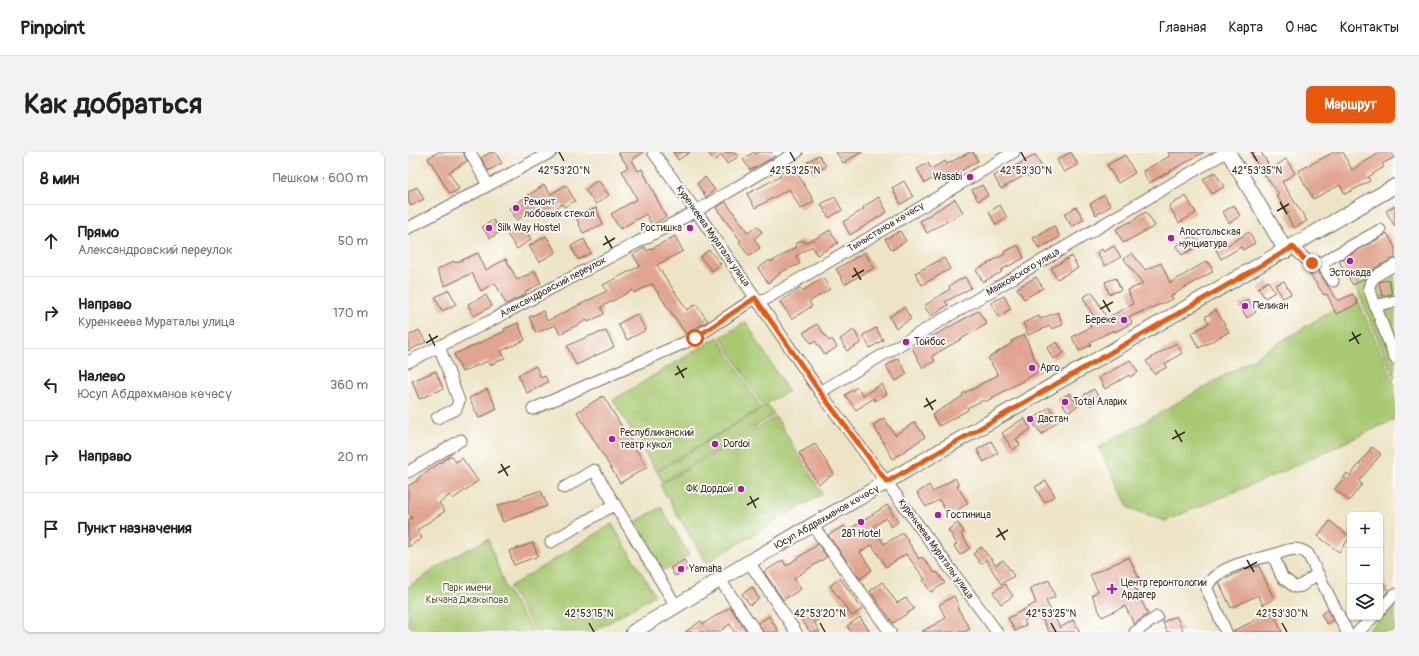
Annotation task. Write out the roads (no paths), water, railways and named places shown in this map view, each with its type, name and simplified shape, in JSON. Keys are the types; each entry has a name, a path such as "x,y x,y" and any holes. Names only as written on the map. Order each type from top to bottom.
{"main road":[{"path":"1227,152 1289,249"},
{"name":"Юсуп Абдрахманов көчөсү","path":"633,632 749,562 1395,186"}],"street":[{"path":"470,152 488,186"},
{"path":"408,228 551,152"},
{"name":"Куренкеева Мураталы улица","path":"653,152 696,211 820,392 997,632"},
{"name":"Александровский переулок","path":"408,362 696,211 798,152"},
{"name":"Тыныстанов көчөсү","path":"757,300 1014,152"},
{"name":"Маяковского улица","path":"820,392 1227,152"},
{"path":"1289,249 1312,263 1321,263 1380,230"},
{"path":"1321,263 1333,281"},
{"path":"1395,266 1371,281 1369,289 1395,358"},
{"path":"532,408 695,338 757,300"},
{"path":"1375,306 1395,301"},
{"path":"436,418 456,409 459,401 439,346"},
{"path":"408,472 461,440"},
{"path":"564,488 594,470 676,606"},
{"path":"551,542 615,504"},
{"path":"813,526 890,632"},
{"path":"1226,632 1207,589 1208,583 1216,575 1241,563 1294,549 1302,550 1308,554 1347,632"},
{"path":"1273,554 1282,577 1294,587 1301,586 1317,574"},
{"path":"749,562 796,632"},
{"path":"720,580 756,632"},
{"path":"1383,607 1395,594"},
{"path":"1135,632 1157,617"},
{"path":"1358,632 1370,620"}],"place":[{"name":"Wasabi","path":"970,177"},
{"name":"Ремонт лобовых стекол","path":"516,208"},
{"name":"Silk Way Hostel","path":"489,228"},
{"name":"Ростишка","path":"690,228"},
{"name":"Апостольская нунциатура","path":"1171,238"},
{"name":"Эстокада","path":"1350,261"},
{"name":"Пеликан","path":"1245,306"},
{"name":"Береке","path":"1124,320"},
{"name":"Тойбос","path":"906,342"},
{"name":"Арго","path":"1032,368"},
{"name":"Total Аларих","path":"1065,402"},
{"name":"Дастан","path":"1030,419"},
{"name":"Республиканский театр кукол","path":"612,439"},
{"name":"Dordoi","path":"715,444"},
{"name":"ФК Дордой","path":"741,489"},
{"name":"Гостиница","path":"938,515"},
{"name":"281 Hotel","path":"861,522"},
{"name":"Yamaha","path":"681,569"},
{"name":"Центр геронтологии Ардагер","path":"1112,589"}],"park label":[{"name":"Парк имени Кычана Джакыпова","path":"467,594"}]}
